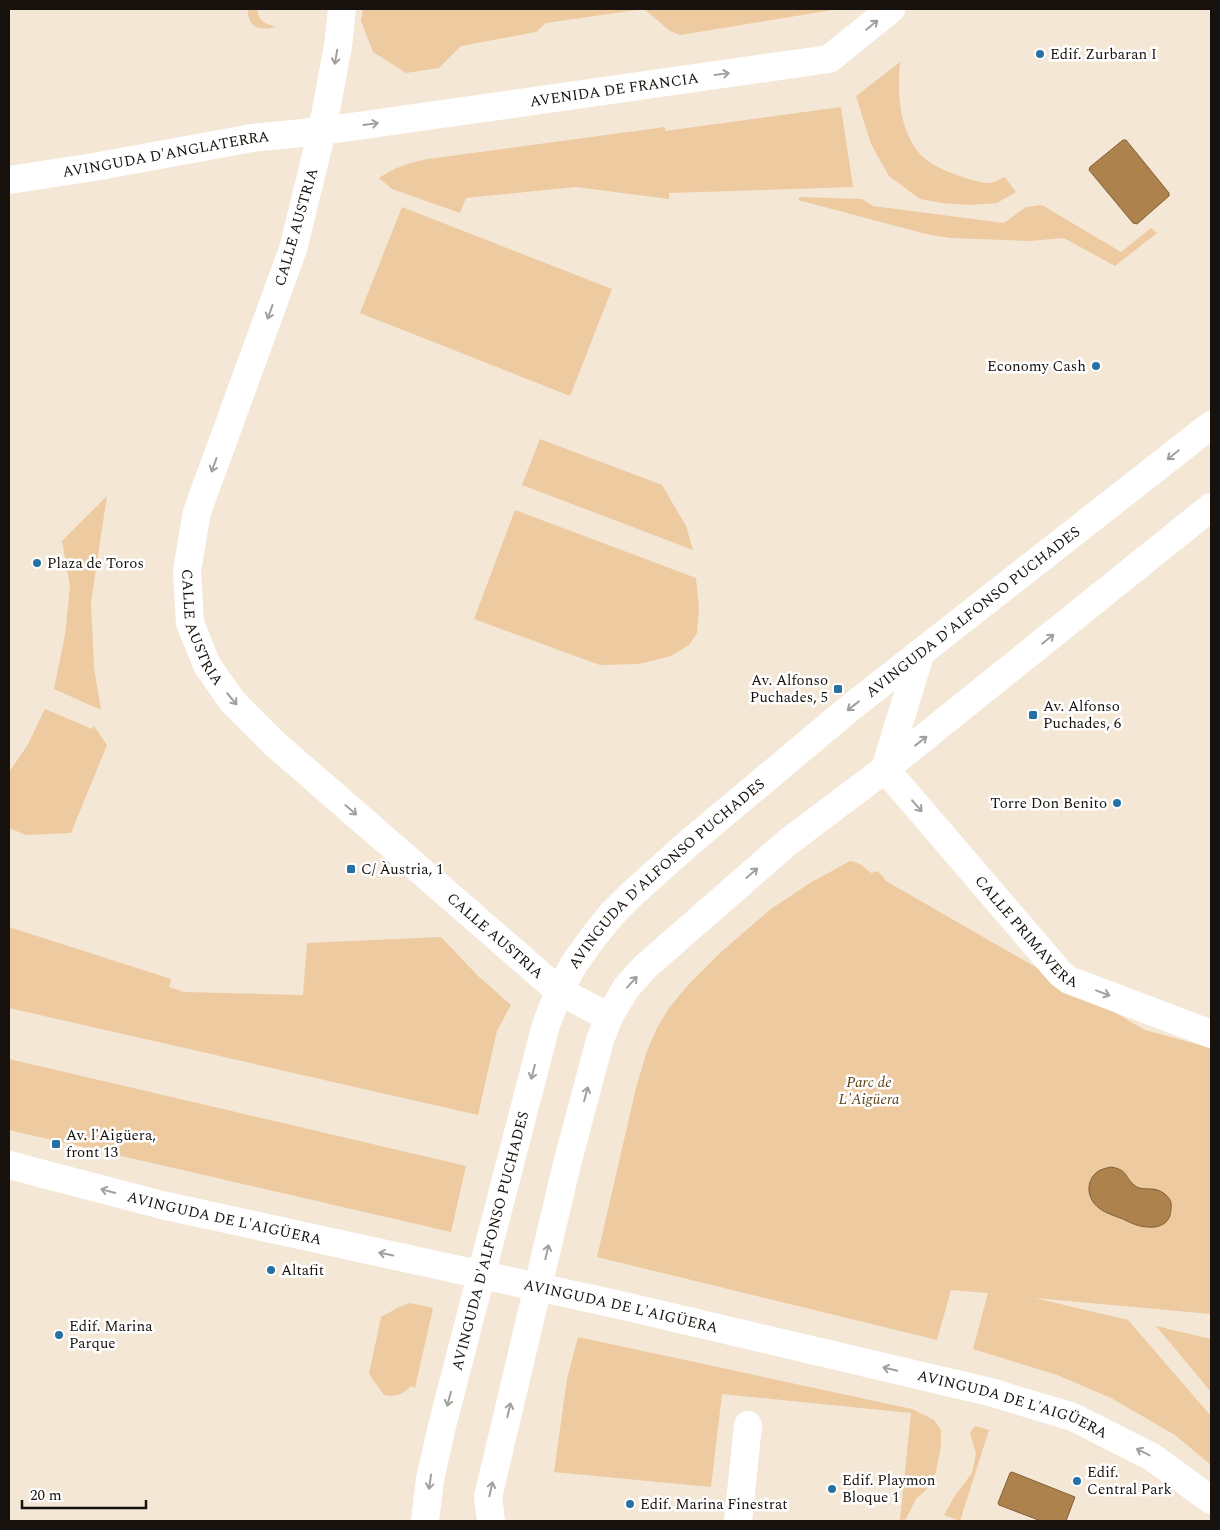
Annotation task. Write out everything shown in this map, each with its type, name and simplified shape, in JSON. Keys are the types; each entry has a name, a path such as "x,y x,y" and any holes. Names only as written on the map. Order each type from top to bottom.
{"street":[{"name":"CALLE AUSTRIA","path":"342,9 338,46 322,131 293,248 197,512 187,571 190,623 207,665 232,700 275,744 604,1028"},
{"name":"AVENIDA DE FRANCIA","path":"322,131 829,59 891,9"},
{"name":"AVINGUDA D'ANGLATERRA","path":"9,180 94,167 252,138 322,131"},
{"name":"AVINGUDA D'ALFONSO PUCHADES","path":"425,1521 430,1479 438,1442 546,1025 559,991 574,964 591,940 611,915 633,893 756,786 850,708 1211,425"},
{"path":"491,1521 488,1496 567,1164 604,1028 626,988 646,966 788,842 885,769 1211,508"},
{"path":"885,769 920,655"},
{"name":"CALLE PRIMAVERA","path":"885,769 1060,973 1069,980 1211,1034"},
{"name":"AVINGUDA DE L'AIGÜERA","path":"9,1165 162,1205 620,1305 990,1392 1073,1417 1152,1457 1211,1500"},
{"path":"738,1521 748,1425"}],"green space":[{"path":"248,9 257,9 259,17 263,22 277,27 256,27 250,21"},
{"path":"363,9 644,9 546,23 536,32 461,46 439,68 406,73 373,52 361,21"},
{"path":"644,9 831,9 680,35 670,31"},
{"path":"900,62 899,98 901,110 908,133 920,154 942,169 983,183 991,183 1005,177 1016,192 997,203 971,205 942,203 920,199 889,176 871,144 856,96"},
{"path":"841,107 853,187 669,193 669,199 576,187 466,198 460,213 392,189 379,178 396,168 428,159 665,127 665,131"},
{"path":"800,197 862,199 873,206 1004,223 1026,207 1042,205 1121,252 1151,228 1157,233 1115,266 1064,238 1029,241 951,238 930,235 798,200"},
{"path":"402,207 612,289 570,396 360,313"},
{"path":"540,439 662,485 686,526 693,550 522,485"},
{"path":"107,496 91,602 94,668 101,710 54,689 65,635 70,586 62,541"},
{"path":"515,510 696,578 699,608 697,633 689,645 671,656 639,664 600,665 474,619"},
{"path":"45,709 92,729 94,726 107,745 71,833 26,835 9,828 9,772 27,746"},
{"name":"Parc de L'Aigüera","path":"850,861 859,864 871,873 878,871 886,881 1145,1030 1211,1048 1211,1314 1035,1298 1128,1320 1211,1416 1211,1465 1175,1435 1111,1398 1057,1375 973,1349 988,1293 951,1290 937,1340 597,1257 636,1088 647,1051 657,1028 669,1008 689,984 721,952 771,909 810,883"},
{"path":"9,927 171,979 169,987 184,992 303,995 307,943 441,937 478,976 511,1005 497,1031 478,1115 9,1008"},
{"path":"9,1059 466,1166 451,1232 9,1130"},
{"path":"410,1303 433,1308 415,1388 411,1386 402,1393 392,1396 384,1395 369,1374 381,1317"},
{"path":"1156,1326 1211,1339 1211,1392"},
{"path":"578,1337 912,1409 934,1420 941,1430 941,1446 936,1472 927,1489 916,1499 906,1519 900,1520 911,1413 722,1394 711,1487 554,1472 567,1379"},
{"path":"975,1426 989,1430 960,1521 944,1515 954,1497 972,1473 976,1453 970,1433"}],"shaded area":[{"path":"1123,140 1126,140 1169,193 1169,196 1137,224 1133,223 1089,170 1090,167"},
{"path":"1111,1167 1123,1172 1137,1187 1157,1190 1166,1195 1171,1206 1170,1215 1166,1222 1155,1227 1138,1226 1101,1210 1095,1204 1090,1195 1089,1185 1097,1172"},
{"path":"1012,1472 1075,1497 1066,1521 1041,1521 999,1505 998,1503"}],"place":[{"name":"Edif. Zurbaran I","path":"1040,54"},
{"name":"Economy Cash","path":"1096,366"},
{"name":"Plaza de Toros","path":"37,563"},
{"name":"Av. Alfonso Puchades, 5","path":"838,689"},
{"name":"Av. Alfonso Puchades, 6","path":"1033,715"},
{"name":"Torre Don Benito","path":"1117,803"},
{"name":"C/ Àustria, 1","path":"351,869"},
{"name":"Av. l'Aigüera, front 13","path":"56,1144"},
{"name":"Altafit","path":"271,1270"},
{"name":"Edif. Marina Parque","path":"59,1335"},
{"name":"Edif. Central Park","path":"1077,1481"},
{"name":"Edif. Playmon Bloque 1","path":"832,1489"},
{"name":"Edif. Marina Finestrat","path":"630,1504"}]}
